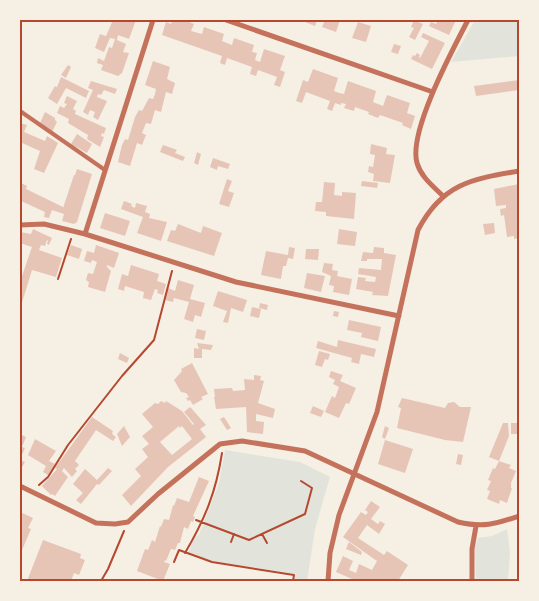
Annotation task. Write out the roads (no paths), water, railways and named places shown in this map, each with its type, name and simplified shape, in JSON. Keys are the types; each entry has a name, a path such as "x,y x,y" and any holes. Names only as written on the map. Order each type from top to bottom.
{"street":[{"path":"85,234 153,20"},
{"path":"226,20 433,92"},
{"path":"443,196 426,180 417,162 417,139 433,92 448,57 468,20"},
{"path":"328,581 330,553 339,515 377,412 418,230 427,214 443,196 471,180 519,171"},
{"path":"20,225 44,224 74,231 236,282 399,316"},
{"path":"20,486 96,523 115,524 128,522 158,494 220,444 242,441 305,451 458,522 476,526 494,524 519,516"},
{"path":"472,581 472,549 476,526"}],"lane":[{"path":"20,111 105,170"}]}
